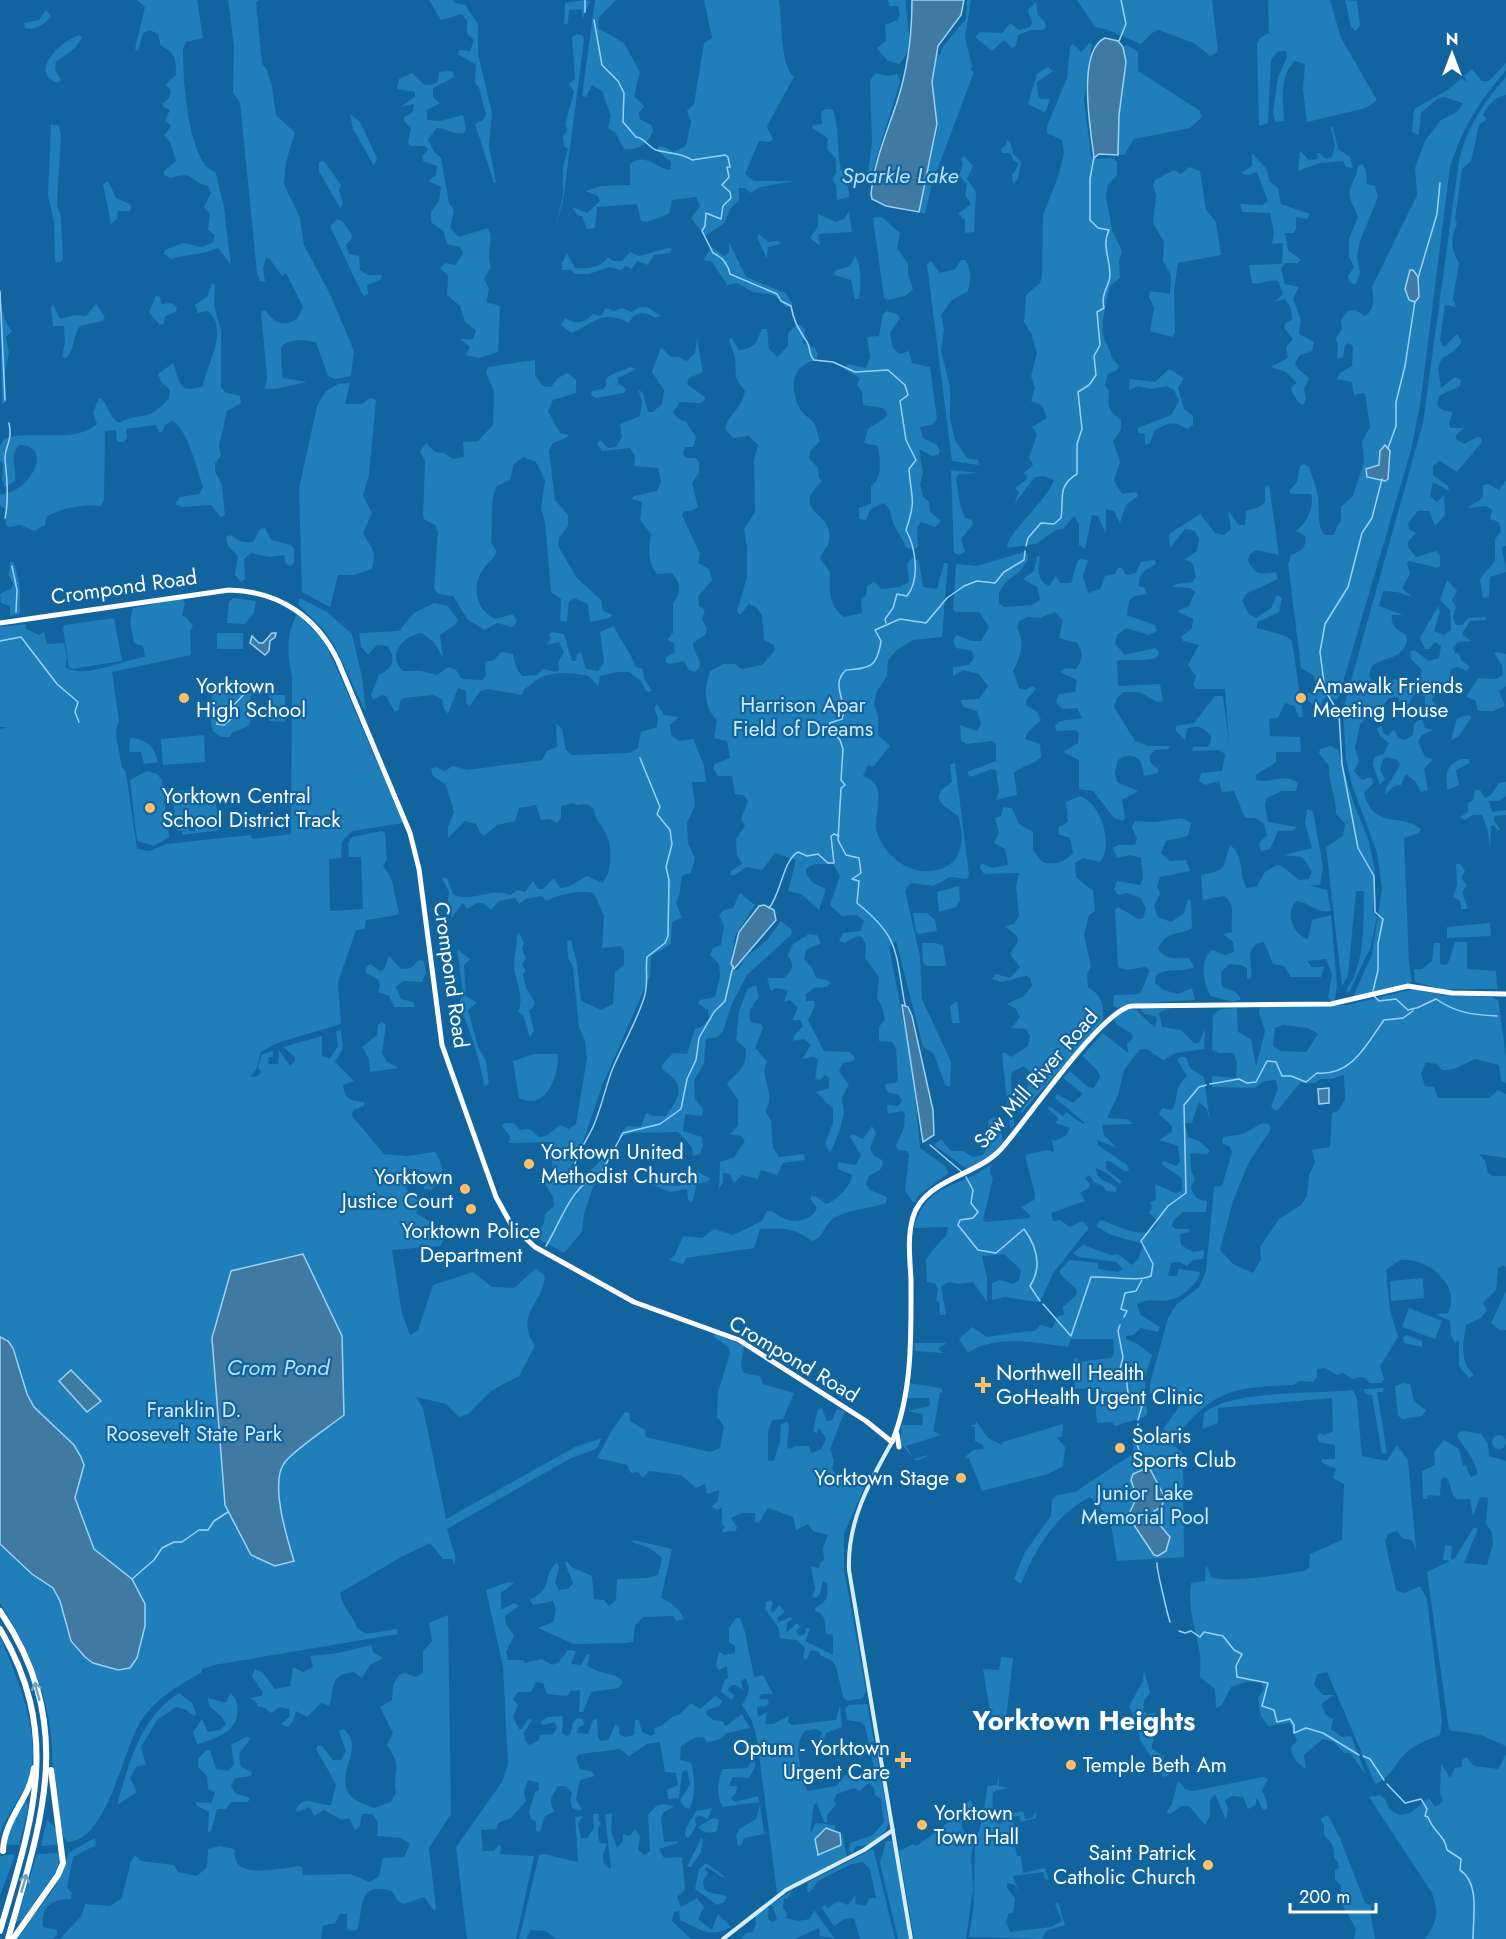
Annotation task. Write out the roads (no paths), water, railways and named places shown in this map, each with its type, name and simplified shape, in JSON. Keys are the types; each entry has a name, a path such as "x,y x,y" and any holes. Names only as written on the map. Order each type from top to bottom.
{"highway":[{"name":"Crompond Road","path":"0,622 229,590 249,591 274,598 293,607 312,622 329,642 408,824 419,869 442,1045 496,1197 508,1221 535,1247 636,1303 739,1341 879,1431 892,1442"},
{"name":"Saw Mill River Road","path":"892,1442 911,1354 910,1241 914,1214 929,1193 978,1169 999,1151 1076,1057 1119,1010 1132,1006 1335,1003 1404,987 1452,993 1506,994"},
{"path":"879,1431 896,1431 899,1447"},
{"path":"0,1611 29,1666 43,1716 63,1860 58,1875 13,1939"},
{"path":"0,1629 26,1687 36,1737 37,1779 33,1810 0,1931"},
{"path":"8,1939 43,1810 47,1768 43,1716"},
{"path":"3,1851 7,1826 32,1779 36,1737"}],"main road":[{"name":"Saw Mill River Road","path":"892,1442 856,1513 848,1559 851,1592 896,1841 911,1939"},
{"path":"723,1939 786,1890 883,1839 893,1829"},
{"path":"883,1839 896,1841"}],"water":[{"name":"Sparkle Lake","path":"912,0 964,0 961,15 938,46 932,82 937,124 919,212 886,206 872,199 871,194 878,160 906,66"},
{"path":"1105,38 1118,41 1123,47 1126,62 1119,115 1118,155 1099,154 1094,158 1088,75 1096,46"},
{"path":"1410,270 1413,270 1418,277 1419,297 1415,302 1409,300 1405,289"},
{"path":"1385,445 1390,451 1388,479 1385,481 1367,477 1366,469 1379,465 1380,451"},
{"path":"272,633 276,633 275,637 270,641 269,651 265,655 250,643 252,636 259,643 263,643"},
{"path":"227,706 224,712 231,714 233,712 231,719 224,725 217,724 219,710"},
{"path":"764,905 774,910 776,920 734,969 731,964 739,932 759,906"},
{"path":"902,1005 908,1007 912,1016 933,1110 934,1135 923,1142"},
{"path":"1329,1088 1329,1103 1319,1104 1318,1089"},
{"name":"Crom Pond","path":"303,1254 342,1336 344,1415 285,1462 281,1471 279,1496 287,1539 294,1561 275,1566 251,1555 225,1505 212,1338 231,1271"},
{"path":"0,1337 8,1341 13,1348 27,1394 34,1407 74,1445 81,1457 84,1465 75,1498 94,1549 132,1579 145,1604 145,1626 137,1658 130,1668 118,1670 93,1663 85,1657 71,1641 60,1601 53,1588 32,1574 0,1544"},
{"path":"71,1370 101,1401 87,1412 59,1381"},
{"path":"1149,1467 1164,1496 1162,1507 1154,1511 1154,1518 1170,1537 1166,1551 1158,1556 1154,1555 1128,1516 1137,1497 1131,1480 1133,1474"},
{"path":"826,1828 840,1833 841,1845 818,1855 815,1839"}],"waterway":[{"path":"585,0 585,12"},
{"path":"1119,41 1126,24 1121,0"},
{"path":"594,20 602,65 618,81 624,93 623,122 636,137 656,150 692,160 725,155 728,157 729,177 722,185 730,192 731,198 723,206 721,219 706,213 705,226 702,231 713,253 724,261 730,274 777,294 781,301 791,306 795,321 814,360 833,362 855,372 888,370 905,385 908,395 900,401 906,440 916,460 909,469 912,504 906,530 914,553 915,572 911,589 907,596 897,594 893,608 885,619 886,623"},
{"path":"1026,546 1028,538 1041,523 1054,524 1061,518 1064,488 1066,483 1077,474 1077,444 1082,429 1078,392 1089,385 1096,375 1094,356 1100,345 1097,312 1104,308 1103,297 1109,281 1110,269 1106,250 1109,230 1098,228 1090,220 1090,179 1094,157"},
{"path":"1418,278 1437,214 1440,183"},
{"path":"0,291 5,400"},
{"path":"1388,448 1396,426 1396,402 1405,366 1415,301"},
{"path":"5,518 7,497 5,455 10,435 9,423"},
{"path":"1373,991 1378,970 1378,944 1383,919 1375,912 1374,876 1358,848 1342,764 1339,714 1325,690 1320,652 1325,624 1348,587 1362,533 1372,518 1382,479"},
{"path":"905,1005 897,959 889,937 882,926 857,903 859,881 852,879 861,873 859,858 846,855 838,840 841,788 845,785 841,780 843,749 840,740 829,726 830,723 842,719 843,706 839,682 846,670 867,667 874,662 881,641 875,630 900,619 926,623 947,598 964,586 977,581 995,583 1004,572 1024,560 1025,551"},
{"path":"12,566 17,590 16,612"},
{"path":"0,641 21,637 57,684 78,702 75,712 79,722"},
{"path":"231,708 248,690"},
{"path":"227,706 233,712"},
{"path":"588,1178 574,1177 574,1166 593,1127 612,1070 644,998 647,957 665,943 668,936 669,880 666,867 672,844 670,830 657,814 660,807 640,758"},
{"path":"769,908 793,856 798,852 807,856 818,854 828,863 834,863 831,836 834,834 839,836"},
{"path":"546,1246 574,1195 590,1180 600,1175 623,1133 660,1124 681,1109 687,1079 696,1060 699,1038 714,1012 725,1001 733,966"},
{"path":"1374,996 1379,1001 1396,999 1408,1010 1416,1008"},
{"path":"1417,1008 1436,999 1465,1012 1497,1016"},
{"path":"1210,1084 1239,1079 1247,1083 1256,1082 1267,1061 1276,1062 1282,1076 1291,1076 1306,1082 1317,1073 1340,1070 1357,1057 1384,1020 1403,1018 1413,1011"},
{"path":"1043,1304 1071,1336 1091,1277 1131,1279 1151,1276 1153,1264 1141,1241 1168,1206 1186,1193 1184,1105 1199,1087 1206,1085"},
{"path":"930,1145 962,1172"},
{"path":"966,1177 973,1190 971,1203 978,1212 973,1218 960,1220 958,1225 978,1250 996,1253 1024,1229 1037,1257 1036,1271 1030,1286 1040,1301"},
{"path":"1124,1317 1127,1311 1121,1309 1125,1293 1136,1291 1142,1280"},
{"path":"1120,1325 1118,1331 1123,1357 1120,1369 1126,1377 1129,1400 1142,1406 1138,1420"},
{"path":"1137,1430 1135,1438 1145,1468"},
{"path":"132,1579 154,1560 162,1548 174,1542 182,1542 199,1530 208,1530 214,1521 228,1512"},
{"path":"1157,1563 1170,1622"},
{"path":"1179,1631 1185,1633 1191,1631 1200,1637 1204,1632 1223,1636 1234,1650 1242,1654 1236,1666 1237,1677 1268,1683 1262,1706 1274,1710 1277,1722 1290,1719 1294,1725 1294,1733 1306,1728 1323,1733 1359,1755"},
{"path":"1363,1756 1370,1759 1384,1780"},
{"path":"1387,1784 1405,1803 1421,1799 1427,1809 1425,1816 1444,1841 1447,1850 1461,1859 1460,1870 1466,1876 1473,1891 1473,1939"}],"place":[{"name":"Yorktown High School","path":"184,698"},
{"name":"Amawalk Friends Meeting House","path":"1301,698"},
{"name":"Yorktown Central School District Track","path":"150,808"},
{"name":"Yorktown United Methodist Church","path":"529,1164"},
{"name":"Yorktown Justice Court","path":"465,1189"},
{"name":"Yorktown Police Department","path":"471,1209"},
{"name":"Northwell Health GoHealth Urgent Clinic","path":"983,1385"},
{"name":"Solaris Sports Club","path":"1120,1448"},
{"name":"Yorktown Stage","path":"961,1478"},
{"name":"Optum - Yorktown Urgent Care","path":"903,1760"},
{"name":"Temple Beth Am","path":"1071,1765"},
{"name":"Yorktown Town Hall","path":"922,1825"},
{"name":"Saint Patrick Catholic Church","path":"1208,1865"}],"district":[{"name":"Yorktown Heights","path":"1084,1721"}],"park label":[{"name":"Harrison Apar Field of Dreams","path":"803,717"},
{"name":"Franklin D. Roosevelt State Park","path":"194,1422"},
{"name":"Junior Lake Memorial Pool","path":"1145,1505"}]}
